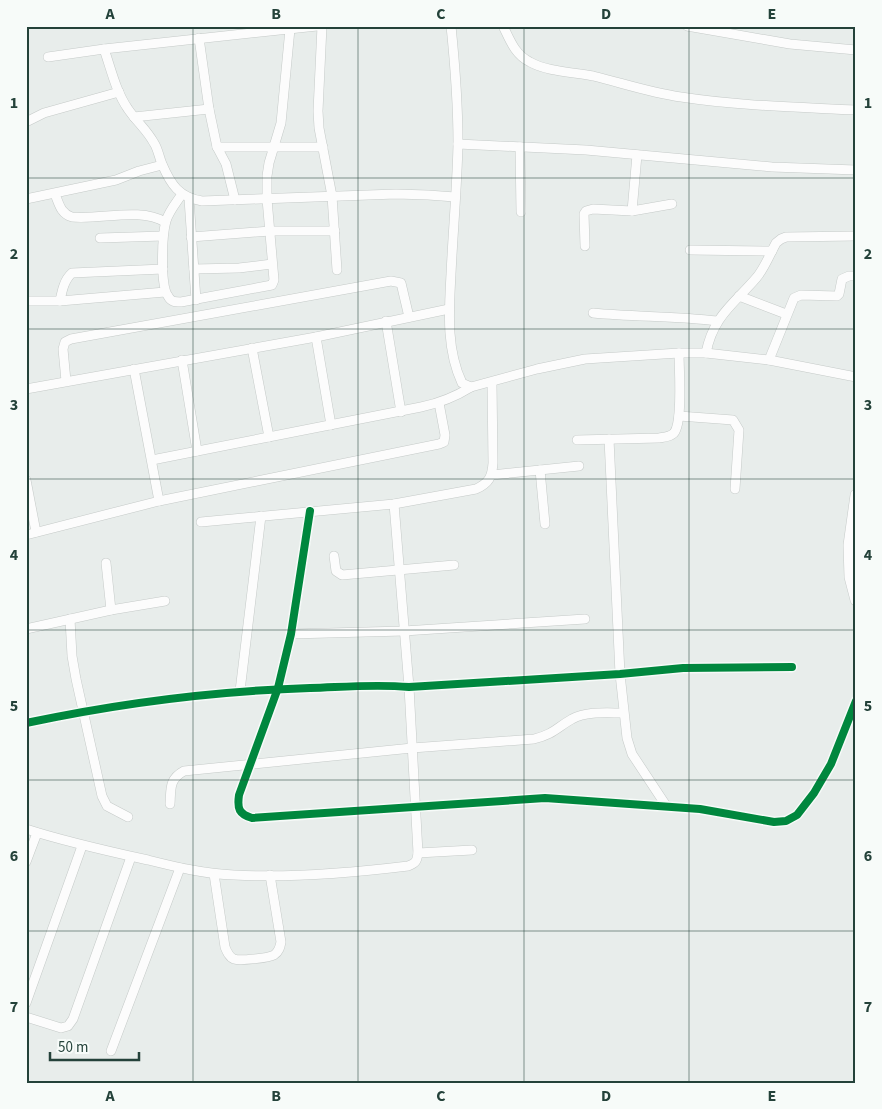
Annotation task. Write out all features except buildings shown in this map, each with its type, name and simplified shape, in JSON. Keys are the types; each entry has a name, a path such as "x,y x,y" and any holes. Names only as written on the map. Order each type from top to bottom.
{"street":[{"path":"48,57 199,38 317,26"},
{"path":"322,26 318,111 332,196 337,270"},
{"path":"451,26 458,144 449,309 450,343 456,370 462,383 471,387"},
{"path":"504,26 512,46 520,55 542,67 580,73 681,97 726,103 856,110"},
{"path":"687,26 790,44 856,50"},
{"path":"185,196 168,214 163,236 163,269 165,292 168,297 173,301 181,302 272,285 274,280 267,199 267,176 281,123 290,29"},
{"path":"199,38 208,109 217,147 226,164 234,200"},
{"path":"104,49 119,92 128,109 155,145 162,165 175,187 185,196 202,201 414,194 455,197"},
{"path":"28,119 119,92"},
{"path":"134,116 208,109"},
{"path":"458,144 636,155 772,167 856,170"},
{"path":"217,147 323,147"},
{"path":"520,147 521,212"},
{"path":"632,211 636,155"},
{"path":"26,199 116,180 139,170 162,165"},
{"path":"55,194 62,211 72,217 152,216 166,222"},
{"path":"185,196 191,237 196,300"},
{"path":"585,246 584,214 586,211 632,211 672,204"},
{"path":"191,237 270,231 335,231"},
{"path":"100,238 163,236"},
{"path":"706,353 709,338 717,321 758,276 780,239 856,236"},
{"path":"690,250 772,251"},
{"path":"194,269 272,264"},
{"path":"60,301 67,278 72,274 163,269"},
{"path":"769,360 794,298 797,296 837,296 842,279 856,276"},
{"path":"66,381 63,349 65,342 70,339 391,281 401,283 409,317"},
{"path":"26,301 60,301 165,292"},
{"path":"739,296 786,314"},
{"path":"26,388 252,348 449,309"},
{"path":"593,313 625,316 682,317 717,321"},
{"path":"386,321 401,412"},
{"path":"316,336 331,425"},
{"path":"252,348 268,437"},
{"path":"578,440 668,437 673,434 677,427 679,416 680,353"},
{"path":"152,460 401,412 439,403 471,387 537,369 585,359 706,353 769,360 856,377"},
{"path":"182,360 197,451"},
{"path":"134,369 158,501"},
{"path":"201,522 394,504 476,489 489,482 492,475 492,382"},
{"path":"26,535 158,501 439,444 444,442 445,435 439,403"},
{"path":"679,416 733,420 737,424 739,430 735,489"},
{"path":"609,439 620,674 627,738 632,754 667,807"},
{"path":"492,475 579,466"},
{"path":"540,470 545,524"},
{"path":"26,480 36,532"},
{"path":"856,495 849,545 850,577 856,600"},
{"path":"26,829 82,846 180,868 234,876 343,872 408,866 417,861 409,687 394,504"},
{"path":"310,511 291,634 278,688 239,796 238,804 244,816 252,818 545,798 667,807 728,813 774,822 786,821 798,815 831,764 856,701"},
{"path":"240,691 261,516"},
{"path":"334,556 336,571 342,575 454,564"},
{"path":"106,563 111,610"},
{"path":"26,629 111,610 165,601"},
{"path":"70,619 72,656 76,680 102,796 107,806 128,817"},
{"path":"291,634 404,631 585,619"},
{"path":"26,724 84,712 187,696 278,688 375,685 409,687 620,674 693,667 792,668"},
{"path":"170,804 172,783 175,776 184,771 412,748 534,739 548,736 572,719 585,715 623,712"},
{"path":"26,862 37,832"},
{"path":"26,1003 82,846"},
{"path":"418,853 472,850"},
{"path":"26,1017 61,1028 68,1026 73,1019 131,857"},
{"path":"111,1051 180,868"},
{"path":"214,874 225,947 228,954 234,959 273,956 278,950 281,942 270,875"}],"cycle path":[{"path":"310,511 291,634 278,688 239,795 238,804 240,810 244,815 252,818 545,798 700,809 774,822 786,821 797,815 814,793 831,764 856,701"},
{"path":"26,723 132,704 238,692 359,686 409,687 620,674 683,668 792,667"}]}
